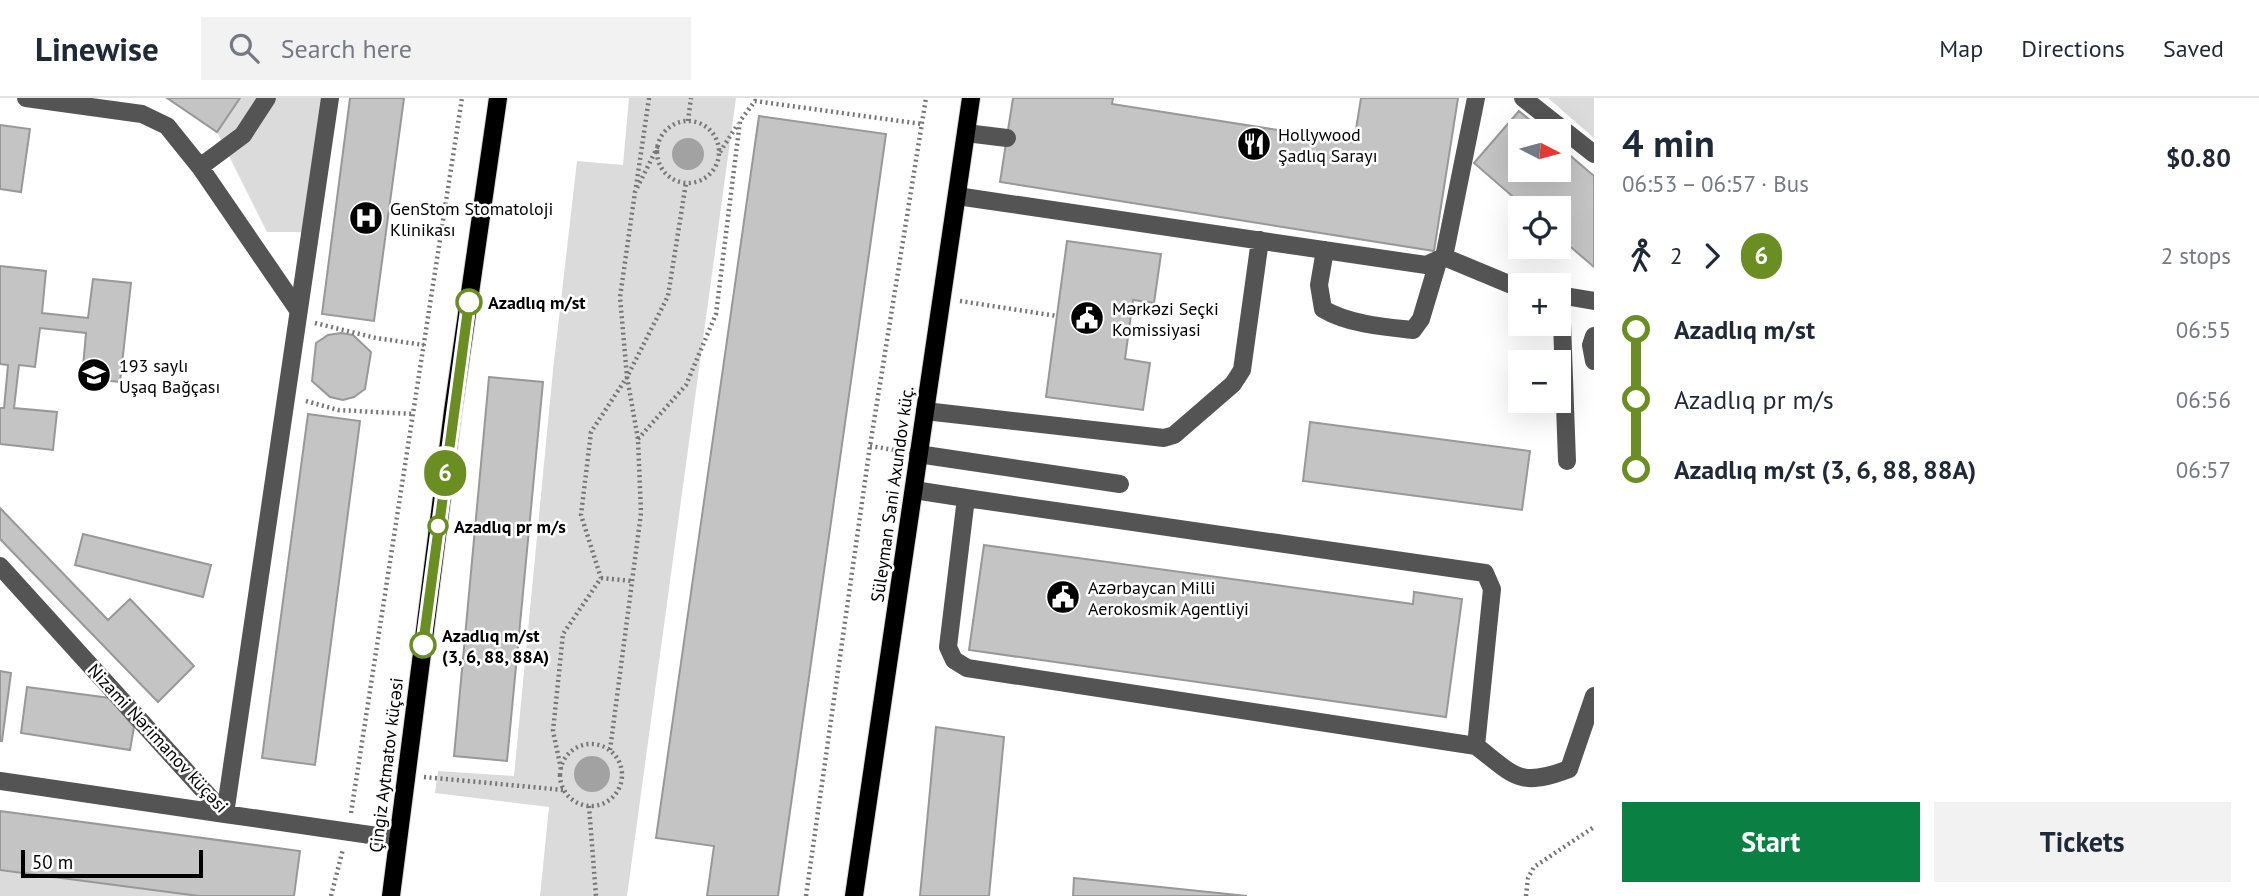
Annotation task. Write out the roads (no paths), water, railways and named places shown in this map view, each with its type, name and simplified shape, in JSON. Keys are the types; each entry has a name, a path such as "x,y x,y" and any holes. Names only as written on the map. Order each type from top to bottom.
{"main road":[{"name":"Çingiz Aytmatov küçəsi","path":"391,896 498,98"},
{"name":"Süleyman Sani Axundov küç.","path":"854,896 971,98"}],"street":[{"path":"26,98 142,114 167,126 200,167 298,310"},
{"path":"200,167 243,135 267,98"},
{"path":"0,780 225,814 330,98"},
{"path":"1325,250 1320,285 1323,309 1335,317 1413,330 1422,319 1441,260 1476,98"},
{"path":"1523,98 1594,154"},
{"path":"966,133 1007,138"},
{"path":"957,197 1426,265 1441,260 1508,284"},
{"path":"925,411 1164,438 1174,435 1233,384 1242,370 1260,240"},
{"path":"1571,297 1594,301"},
{"path":"1562,336 1567,461"},
{"path":"1594,336 1591,345 1594,361"},
{"path":"918,454 1120,484"},
{"path":"914,490 1485,573 1492,589 1476,746"},
{"path":"966,498 948,647 954,660 967,668 1476,746 1514,775 1539,780 1569,769 1594,696"},
{"name":"Nizami Nərimanov küçəsi","path":"0,566 225,814 398,839"}],"place":[{"name":"Hollywood Şadlıq Sarayı","path":"1254,144"},
{"name":"GenStom Stomatoloji Klinikası","path":"366,218"},
{"name":"Azadlıq m/st","path":"469,302"},
{"name":"Mərkəzi Seçki Komissiyasi","path":"1087,318"},
{"name":"193 saylı Uşaq Bağçası","path":"94,375"},
{"name":"Azadlıq pr m/s","path":"438,526"},
{"name":"Azərbaycan Milli Aerokosmik Agentliyi","path":"1063,597"},
{"name":"Azadlıq m/st (3, 6, 88, 88A)","path":"423,645"}]}
